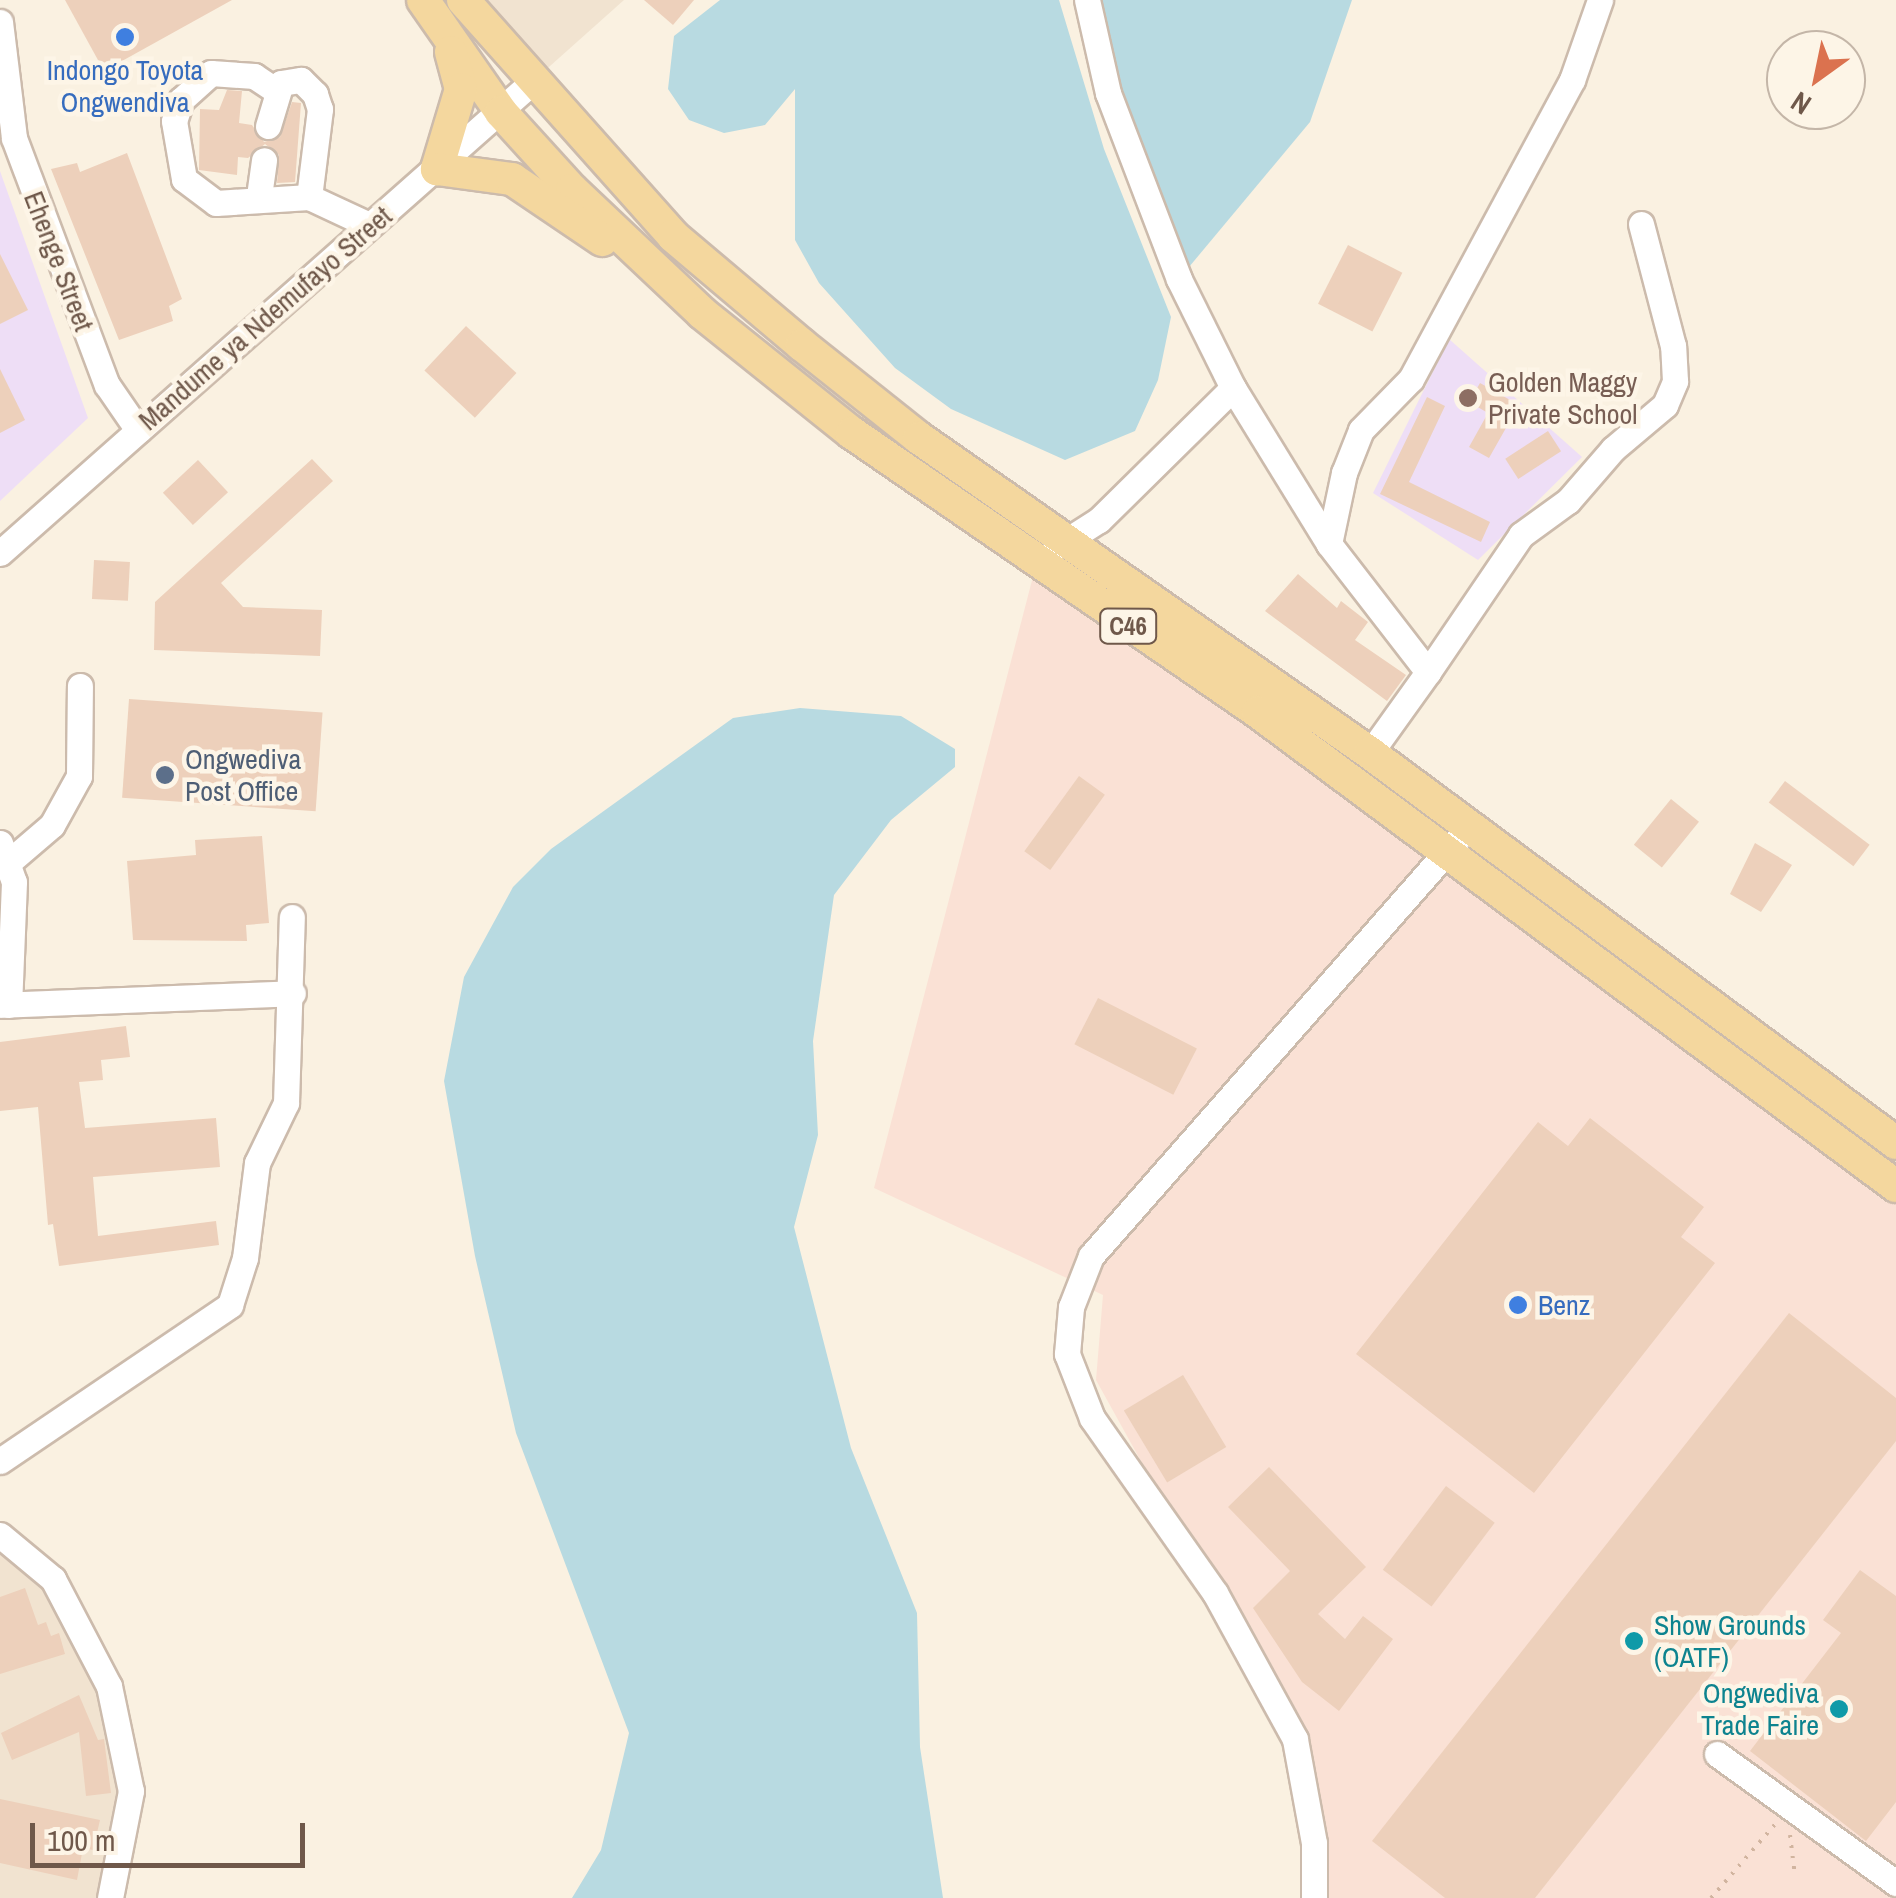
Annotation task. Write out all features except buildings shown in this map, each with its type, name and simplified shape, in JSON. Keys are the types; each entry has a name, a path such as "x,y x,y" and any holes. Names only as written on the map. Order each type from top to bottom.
{"main road":[{"name":"C46","path":"422,0 500,112 572,190 702,313 852,432 1036,565 1258,712 1896,1186"},
{"path":"422,0 452,53 461,88 437,169 512,179 702,313"},
{"name":"C46","path":"463,0 531,84 673,236 918,438 1370,753 1890,1139"},
{"path":"1863,1161 1890,1139"}],"street":[{"path":"1086,0 1108,93 1179,279 1233,388 1330,544 1428,672"},
{"path":"1330,544 1344,472 1361,430 1410,379 1572,80 1600,0"},
{"name":"Ehenge Street","path":"0,22 14,138 107,385 138,430"},
{"path":"275,90 254,76 211,73 180,100 174,121 184,179 201,196 216,203 259,196 309,197 369,224"},
{"path":"268,126 275,90 290,79 315,94 320,109 309,197"},
{"name":"Mandume ya Ndemufayo Street","path":"0,553 531,84"},
{"path":"259,196 264,160"},
{"path":"1370,753 1521,535 1568,501 1612,449 1664,405 1675,381 1673,346 1642,224"},
{"path":"1036,565 1065,540 1099,520 1233,388"},
{"path":"80,686 79,776 52,825 5,852 5,1005 292,993"},
{"path":"1314,1898 1314,1843 1295,1738 1215,1593 1092,1418 1066,1354 1071,1308 1091,1256 1469,826"},
{"path":"0,1461 230,1305 245,1258 257,1163 286,1102 292,917"},
{"path":"0,1535 53,1579 109,1686 131,1791 110,1898"},
{"path":"1718,1754 1787,1810 1896,1883"}],"path":[{"path":"1787,1810 1795,1873"},
{"path":"1711,1898 1787,1810"}],"shaded area":[{"path":"463,0 624,0 531,83"},
{"path":"0,171 88,418 0,501"},
{"name":"Golden Maggy Private School","path":"1449,339 1582,457 1478,560 1373,493"},
{"path":"1036,565 1896,1184 1896,1898 1316,1898 1295,1739 1096,1380 1103,1295 874,1188"},
{"path":"0,1535 53,1579 124,1735 110,1898 0,1898"}],"water":[{"path":"720,0 1059,0 1104,149 1171,317 1158,380 1135,431 1065,460 951,409 895,368 819,283 795,240 795,89 765,125 724,133 689,120 668,89 674,36"},
{"path":"1095,0 1352,0 1310,122 1179,279 1108,93"},
{"path":"800,708 901,716 955,749 955,767 891,820 834,895 813,1041 818,1135 794,1227 851,1448 917,1613 920,1747 943,1898 572,1898 601,1850 629,1733 516,1433 475,1256 444,1081 464,977 513,887 551,849 733,718"}],"place":[{"name":"Indongo Toyota Ongwendiva","path":"125,37"},
{"name":"Golden Maggy Private School","path":"1468,398"},
{"name":"Ongwediva Post Office","path":"165,775"},
{"name":"Benz","path":"1518,1305"},
{"name":"Show Grounds (OATF)","path":"1634,1641"},
{"name":"Ongwediva Trade Faire","path":"1839,1709"}]}
